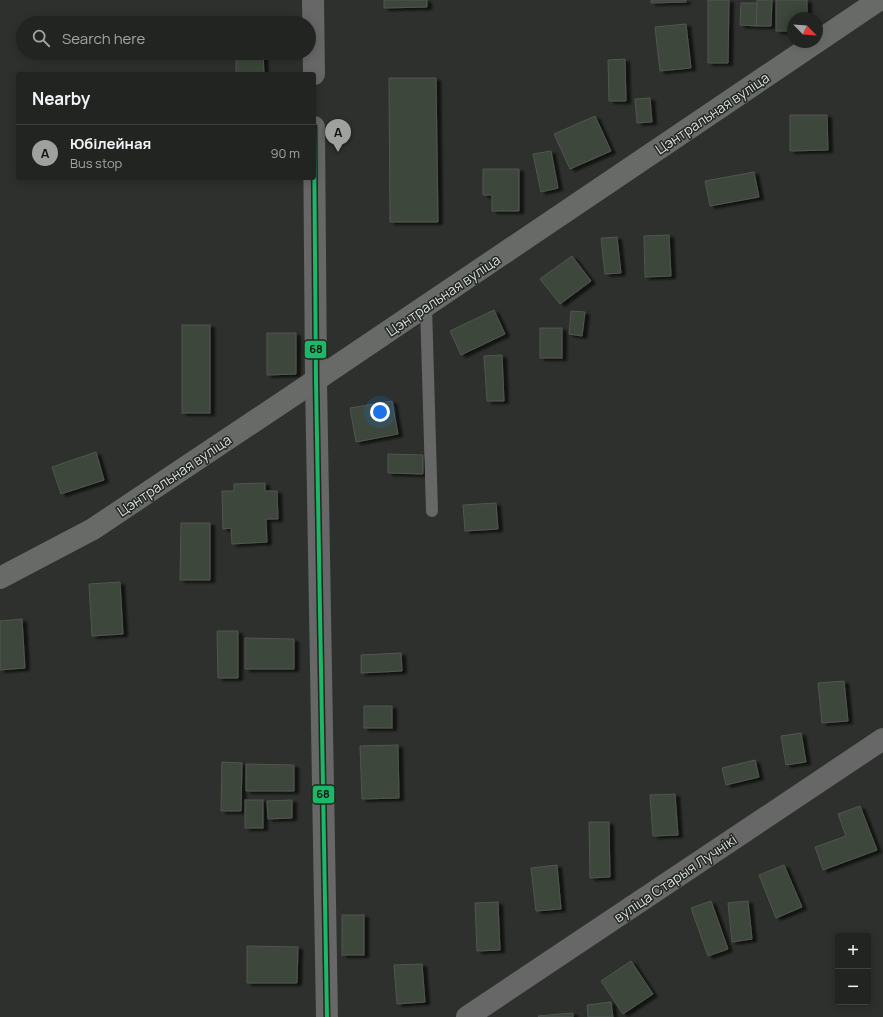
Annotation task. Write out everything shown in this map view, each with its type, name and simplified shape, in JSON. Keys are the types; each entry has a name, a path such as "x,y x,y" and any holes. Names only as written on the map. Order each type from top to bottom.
{"main road":[{"name":"Цэнтральная вуліца","path":"0,578 93,529 880,0"}],"street":[{"path":"313,0 313,16"},
{"path":"314,60 314,72"},
{"path":"314,180 316,380 327,1017"},
{"name":"вуліца Старыя Лучнікі","path":"467,1017 883,739"}],"lane":[{"path":"426,306 432,511"}],"building":[{"path":"384,0 427,0 427,7 384,8"},
{"path":"651,0 686,0 686,2 651,3"},
{"path":"708,0 729,0 728,63 708,63"},
{"path":"757,0 772,0 771,26 756,26"},
{"path":"776,0 807,0 807,12 787,12 787,31 776,31"},
{"path":"741,3 757,3 756,26 740,25"},
{"path":"686,24 691,68 660,71 655,27"},
{"path":"625,59 626,101 609,101 608,60"},
{"path":"236,60 263,60 264,72 236,72"},
{"path":"389,78 436,78 438,222 390,222"},
{"path":"650,98 652,122 637,123 635,99"},
{"path":"790,115 827,115 828,150 790,151"},
{"path":"595,116 611,151 570,169 554,134"},
{"path":"551,151 558,188 541,192 533,154"},
{"path":"483,169 519,169 519,211 492,211 492,195 483,195"},
{"path":"754,172 759,197 710,206 705,181"},
{"path":"669,235 671,276 645,277 644,236"},
{"path":"617,237 621,273 605,274 601,238"},
{"path":"572,256 591,281 560,304 540,279"},
{"path":"494,310 505,334 461,355 450,331"},
{"path":"571,311 585,312 582,336 569,334"},
{"path":"182,325 210,325 210,413 182,413"},
{"path":"540,328 562,328 562,358 540,358"},
{"path":"267,333 296,333 296,374 267,375"},
{"path":"502,355 504,401 487,401 484,356"},
{"path":"392,401 398,434 356,442 350,408"},
{"path":"96,452 104,480 61,494 52,467"},
{"path":"388,454 423,455 423,474 388,473"},
{"path":"265,483 265,491 277,491 278,519 266,519 267,542 232,544 231,528 223,529 222,491 234,491 234,484"},
{"path":"496,503 498,529 465,531 463,505"},
{"path":"181,523 210,523 210,580 180,580"},
{"path":"120,582 123,634 92,636 89,584"},
{"path":"22,619 25,668 0,670 0,621"},
{"path":"217,631 238,631 238,678 218,678"},
{"path":"245,638 294,639 294,669 245,669"},
{"path":"401,653 402,671 361,673 361,655"},
{"path":"844,681 848,721 822,723 818,683"},
{"path":"364,706 392,706 392,728 364,728"},
{"path":"801,733 806,762 786,765 781,736"},
{"path":"398,745 399,798 362,799 360,746"},
{"path":"755,760 759,777 726,785 722,768"},
{"path":"222,762 242,763 241,811 221,811"},
{"path":"246,764 294,765 294,791 246,791"},
{"path":"675,794 678,835 653,836 650,795"},
{"path":"245,800 263,800 263,828 245,828"},
{"path":"292,800 292,818 268,819 267,801"},
{"path":"860,806 877,850 823,870 815,847 846,836 838,814"},
{"path":"589,822 609,822 610,877 590,878"},
{"path":"557,865 561,909 536,911 531,868"},
{"path":"784,865 802,907 776,918 759,875"},
{"path":"711,901 728,949 708,956 691,908"},
{"path":"748,901 752,939 732,942 728,903"},
{"path":"498,902 500,950 477,951 475,903"},
{"path":"342,915 364,915 364,955 342,955"},
{"path":"247,946 298,947 297,983 247,983"},
{"path":"631,961 653,994 623,1014 601,981"},
{"path":"422,964 425,1002 397,1004 394,965"},
{"path":"611,1002 613,1017 588,1017 587,1005"},
{"path":"573,1013 573,1017 538,1016"}],"transit line":[{"name":"68","path":"314,180 316,380 327,1017"}],"place":[{"name":"Юбілейная","path":"338,152"}]}
